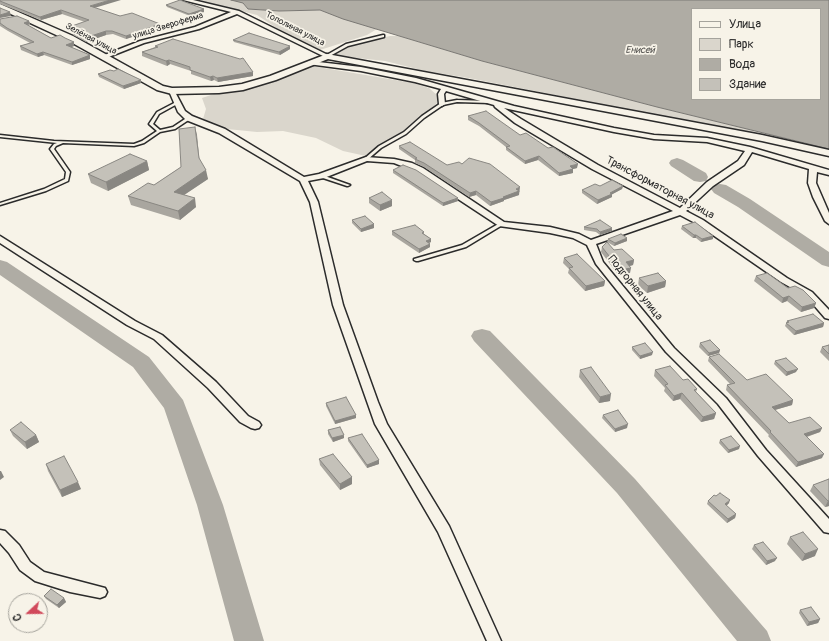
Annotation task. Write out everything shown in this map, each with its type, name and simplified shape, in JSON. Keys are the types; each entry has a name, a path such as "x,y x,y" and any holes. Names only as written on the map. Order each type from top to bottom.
{"street":[{"name":"Тополиная улица","path":"186,0 237,12 327,56"},
{"name":"Зелёная улица","path":"0,6 104,57 156,85 172,91"},
{"name":"улица Звероферма","path":"104,57 142,42 197,28 237,12"},
{"path":"494,641 444,530 381,424 338,305 314,202 303,180 222,131 189,118 182,112 172,91 219,90 243,87 272,78 327,56 735,133 829,153"},
{"path":"310,63 361,69 416,80 493,103 614,130 654,137 707,140 730,144 813,167 829,173"},
{"path":"442,104 441,94 446,88"},
{"name":"Трансформаторная улица","path":"493,103 507,114 534,124 613,177 682,211 700,222 784,280 809,294 829,316"},
{"path":"534,124 551,116"},
{"path":"730,144 735,133"},
{"path":"303,180 321,176 366,159 394,161 408,165 454,191 502,224 550,230 576,236 591,243 682,211 710,184 741,163 750,149"},
{"path":"813,167 812,183 816,197 829,221"},
{"path":"0,239 131,323 158,337 212,385 244,419 255,425"},
{"name":"Подгорная улица","path":"591,243 599,262 670,350 722,401 762,453 829,528"},
{"path":"0,535 14,549 25,566 40,577 70,586 100,592"}],"lane":[{"path":"327,56 347,45 383,36"},
{"path":"366,159 380,147 405,133 423,117 442,104 457,101 493,103"},
{"path":"159,131 151,124 154,119 158,114 178,102"},
{"path":"0,136 64,142 134,145 143,142 159,131 174,128 189,118"},
{"path":"0,204 45,190 67,180 68,172 52,149 55,145 64,142"},
{"path":"321,176 348,185"},
{"path":"416,260 464,246 502,224"}],"green space":[{"path":"198,0 231,0 243,3 248,9 279,11 320,10 377,29 367,35 320,50 284,33 257,15"},
{"path":"390,36 399,36 482,61 657,107 829,149 463,77 425,71 385,61 339,56 331,53 347,46"},
{"path":"312,66 413,83 429,88 437,95 437,103 429,112 407,129 366,156 343,151 316,138 283,131 257,132 227,129 203,119 206,109 202,98 220,92 241,91"}],"water":[{"name":"Енисей","path":"231,0 829,0 829,149 657,107 482,61 343,19 320,10 279,11 248,9 243,3"}],"building":[{"path":"0,0 110,0 90,6 120,16 132,13 160,24 126,36 112,31 106,31 85,38 73,31 79,29 72,26 89,20 61,10 40,17"},
{"path":"180,0 204,9 189,14 166,5"},
{"path":"0,8 10,12 0,15"},
{"path":"17,16 29,21 24,23 51,38 60,35 74,42 66,45 90,55 72,62 43,52 37,54 20,46 34,42 0,23 0,19"},
{"path":"249,33 290,46 279,52 233,40"},
{"path":"173,39 240,59 243,58 253,72 217,78 213,76 210,77 190,70 190,67 169,60 166,61 142,52 158,47 155,46"},
{"path":"118,69 141,80 123,86 98,74"},
{"path":"486,111 520,135 526,133 548,148 553,147 578,164 570,166 573,169 559,173 539,156 525,161 506,147 510,146 468,116"},
{"path":"195,127 199,158 206,170 174,192 195,198 178,211 128,196 148,183 154,185 181,167 179,129"},
{"path":"410,142 447,165 459,162 462,164 469,158 490,164 520,187 516,189 519,191 491,202 476,191 470,193 424,163 415,159 417,158 399,146"},
{"path":"130,154 147,161 106,182 88,174"},
{"path":"403,165 416,170 458,198 443,203 393,170"},
{"path":"612,180 623,186 610,193 612,194 598,200 582,190 595,184 600,186"},
{"path":"382,192 392,200 380,205 369,198"},
{"path":"365,216 374,224 361,229 352,220"},
{"path":"600,220 612,228 600,232 597,229 584,227"},
{"path":"695,222 713,236 702,239 682,226"},
{"path":"415,225 424,232 422,233 431,239 426,241 430,244 419,249 392,231"},
{"path":"621,234 627,238 615,243 608,239"},
{"path":"607,242 614,250 622,249 634,260 626,262 631,268 620,270 602,247"},
{"path":"577,254 605,281 586,286 569,268 573,267 564,258"},
{"path":"658,273 666,281 648,286 639,278"},
{"path":"767,273 788,288 795,286 803,290 816,303 802,307 789,296 783,298 756,276"},
{"path":"813,314 824,323 796,331 786,323 789,322 787,321"},
{"path":"710,340 720,350 709,353 700,343"},
{"path":"645,343 653,352 640,356 632,347"},
{"path":"829,345 829,354 822,347"},
{"path":"719,354 747,380 766,374 793,400 772,407 789,423 810,417 822,428 804,434 824,454 798,462 727,385 735,383 709,357"},
{"path":"786,358 798,369 787,372 775,361"},
{"path":"670,366 683,380 688,379 697,389 694,390 716,413 703,417 682,393 674,396 665,385 668,384 655,370"},
{"path":"591,367 611,394 600,397 580,370"},
{"path":"346,397 356,415 335,421 326,403"},
{"path":"618,410 628,424 615,429 603,415"},
{"path":"21,422 36,435 25,442 10,430"},
{"path":"340,427 344,435 332,438 328,430"},
{"path":"362,434 379,460 367,465 348,438"},
{"path":"731,436 740,446 729,450 720,440"},
{"path":"333,454 352,477 340,484 319,459"},
{"path":"64,456 78,482 60,490 46,464"},
{"path":"829,479 829,501 828,501 813,485"},
{"path":"720,493 730,500 725,504 736,514 728,519 708,501 714,495 716,496"},
{"path":"803,532 818,549 805,554 790,537"},
{"path":"763,542 777,558 767,561 754,545"},
{"path":"51,589 64,598 57,605 48,599 47,593"},
{"path":"811,607 820,619 809,622 800,610"}],"waterway":[{"path":"677,163 700,177"},
{"path":"720,189 744,203 829,261"},
{"path":"0,266 141,362 175,406 210,505 249,641"},
{"path":"482,336 626,486 756,641"}]}
